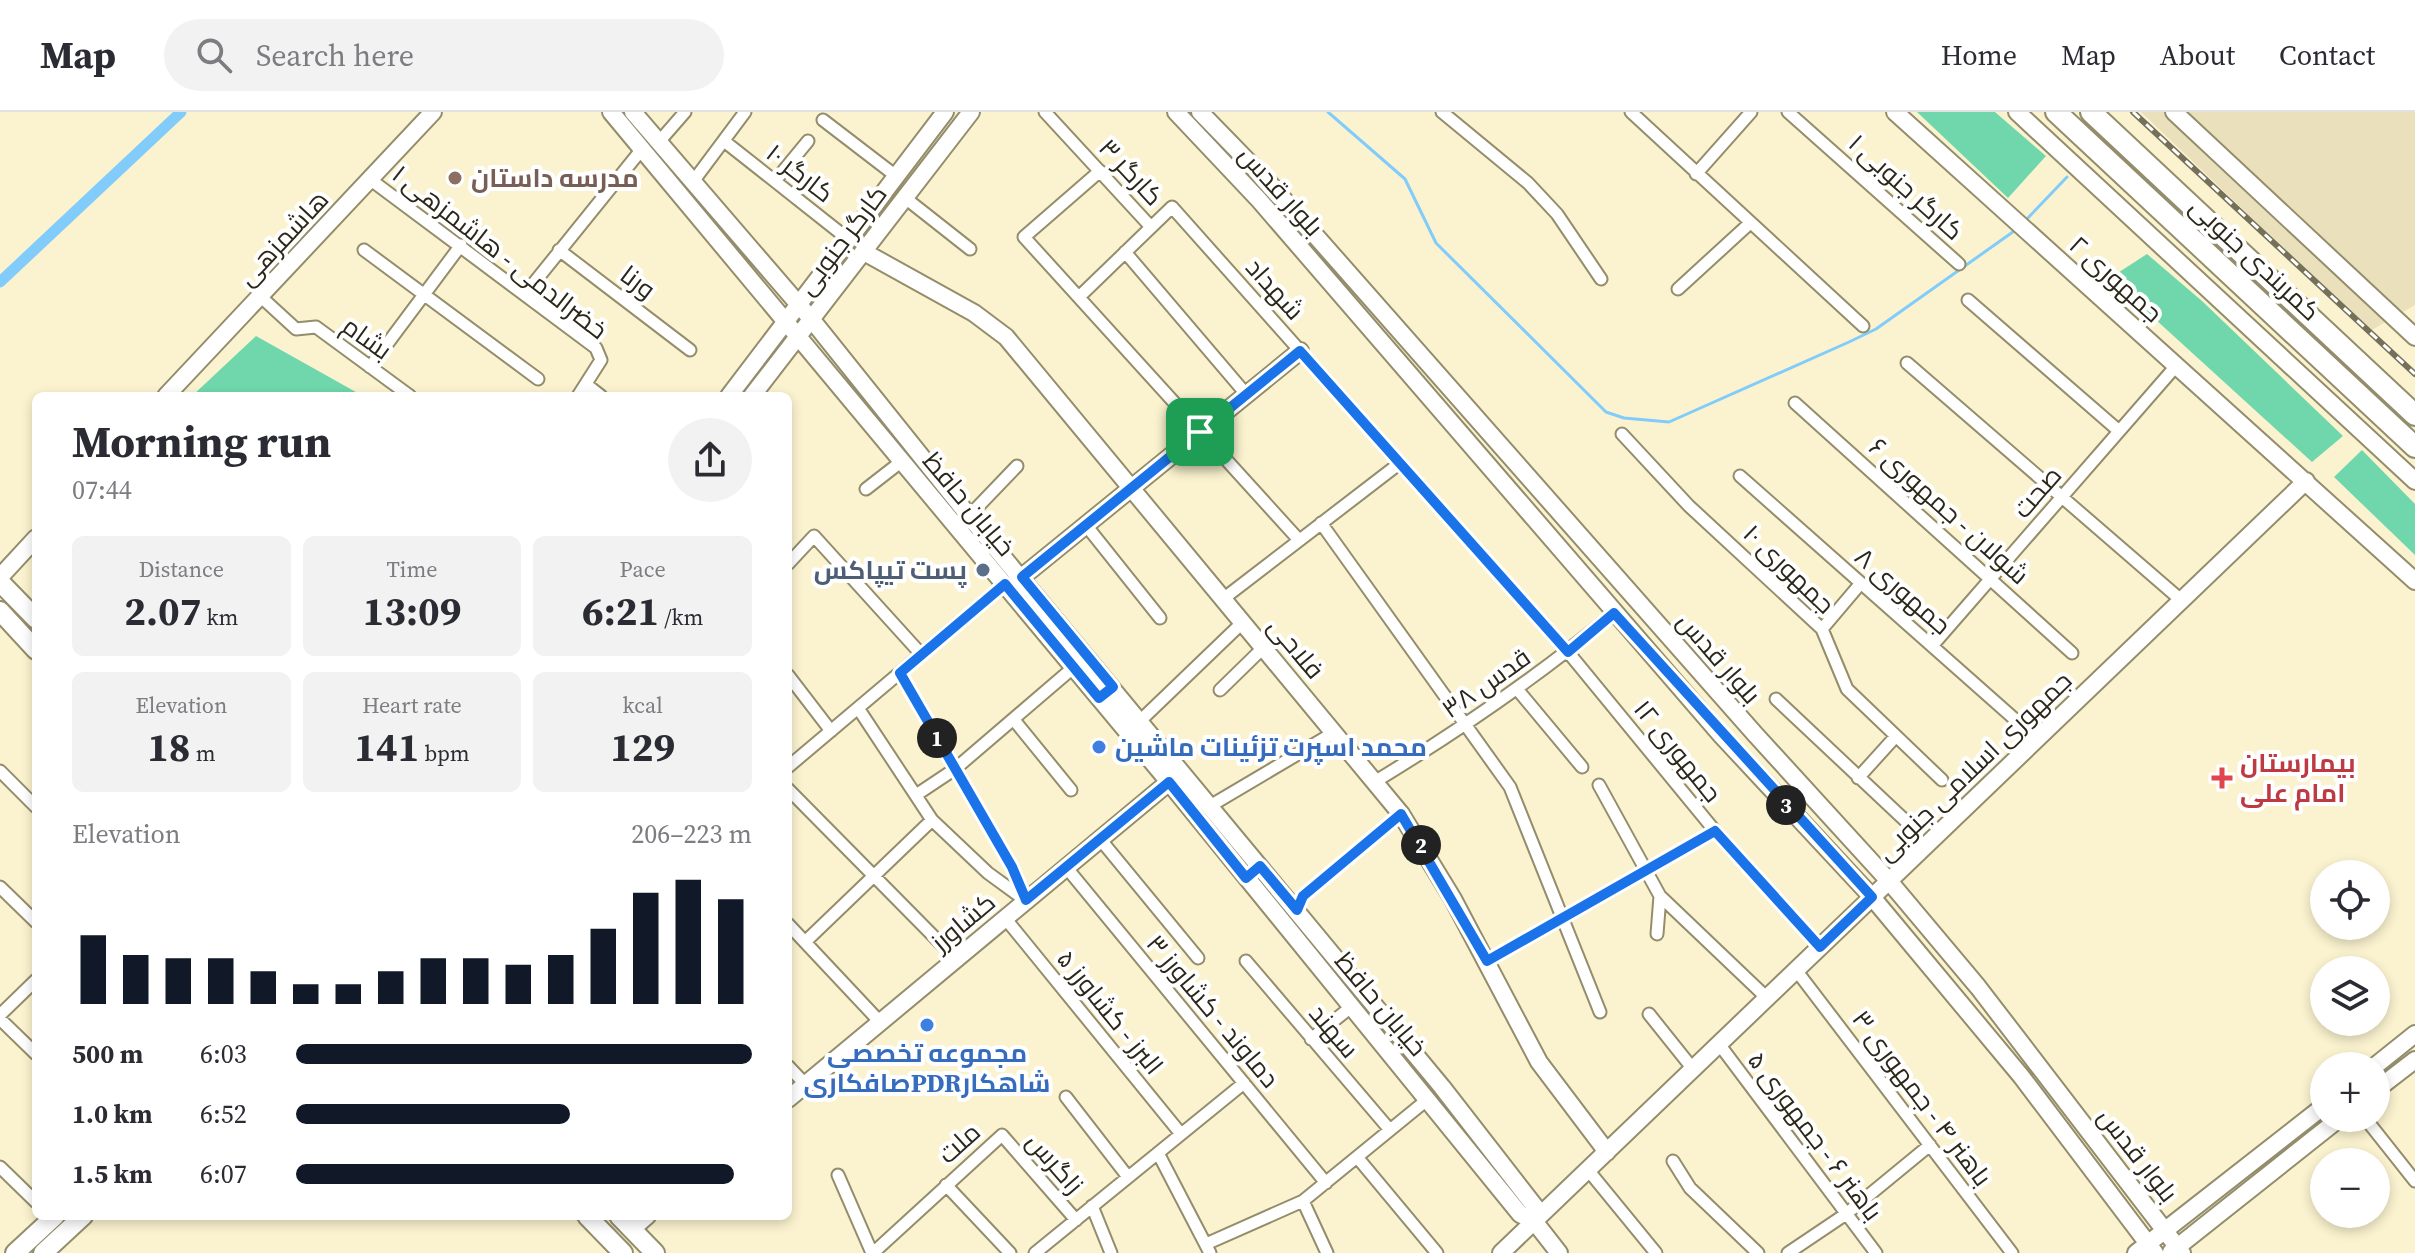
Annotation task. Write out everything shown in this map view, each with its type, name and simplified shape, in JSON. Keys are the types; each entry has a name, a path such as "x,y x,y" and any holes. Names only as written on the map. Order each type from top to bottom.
{"highway":[{"name":"کمربندی جنوبی","path":"2056,112 2415,447"},
{"name":"کمربندی جنوبی","path":"2092,112 2415,415"}],"main road":[{"name":"هاشمزهی","path":"170,392 433,112"},
{"name":"خیابان حافظ","path":"611,112 692,183 812,320 969,516 1297,910 1536,1208 1534,1221"},
{"name":"خیابان حافظ","path":"633,112 650,146 785,321 1169,782 1520,1214 1534,1221 1559,1253"},
{"name":"کارگر جنوبی","path":"732,392 945,112"},
{"name":"کارگر جنوبی","path":"755,392 971,112"},
{"name":"بلوار قدس","path":"1176,112 1260,201 1614,613 1872,897 1960,1001 2146,1250"},
{"name":"بلوار قدس","path":"1200,112 1270,184 1889,881 1978,987 2165,1229 2176,1251"},
{"name":"جمهوری ۲","path":"1895,112 2415,581"},
{"path":"2017,112 2415,481"},
{"path":"2174,112 2415,337"},
{"name":"فلاحی","path":"864,252 974,313 1006,337 1376,781 1401,814 1487,961 1539,1062 1607,1152"},
{"path":"1022,577 1130,486 1300,351"},
{"name":"جمهوری اسلامی جنوبی","path":"1501,1253 2306,481"},
{"path":"1527,511 1544,496"},
{"path":"32,543 0,579 32,615"},
{"path":"0,611 32,646"},
{"path":"1099,698 1113,687"},
{"name":"کشاورز","path":"792,1095 1169,782"},
{"path":"1246,878 1260,866"},
{"path":"1960,1001 1978,987"},
{"path":"2390,1054 2415,1034"},
{"path":"2390,1079 2415,1060"},
{"path":"2146,1250 2165,1229 2310,1117"},
{"path":"2176,1251 2323,1132"},
{"path":"15,1253 50,1220"},
{"path":"43,1253 79,1220"},
{"path":"591,1220 623,1253"},
{"path":"625,1222 655,1253"}],"street":[{"path":"525,294 559,250 650,146 685,112"},
{"path":"692,183 745,112"},
{"name":"کارگر ۳","path":"1045,112 1151,227"},
{"path":"1442,112 1528,183 1557,214 1601,279"},
{"path":"1631,112 1863,326"},
{"path":"1696,174 1751,112"},
{"name":"کارگر جنوبی ۱","path":"1788,112 1959,264"},
{"path":"823,120 896,176"},
{"name":"کارگر ۱۰","path":"724,141 848,239"},
{"path":"775,181 808,141"},
{"path":"1100,171 1024,237 1299,540"},
{"name":"خضرالدمی - هاشمزهی ۱","path":"371,180 596,348 601,360 587,385"},
{"path":"904,197 970,249"},
{"name":"شهداد","path":"1151,227 1172,207 1568,652"},
{"path":"1678,289 1749,224"},
{"path":"1080,296 1151,227"},
{"path":"370,367 461,245"},
{"path":"364,250 538,379"},
{"name":"ورنا","path":"559,250 690,350"},
{"path":"1125,252 1246,394"},
{"name":"بشام","path":"260,296 296,329 316,327 404,392"},
{"path":"1968,300 2119,431"},
{"path":"1907,363 2181,600"},
{"name":"صحت","path":"1932,646 2176,366"},
{"path":"581,392 587,385 596,392"},
{"name":"شولان - جمهوری ۶","path":"1795,403 2072,653"},
{"name":"جمهوری ۱۰","path":"1622,434 1689,506 1822,629 1847,689 1942,780"},
{"path":"866,489 902,461"},
{"path":"1223,599 1400,463"},
{"path":"969,516 1017,466"},
{"name":"جمهوری ۸","path":"1740,476 2037,739"},
{"path":"1321,523 1510,787 1600,1012"},
{"path":"1085,524 1160,618"},
{"path":"792,560 814,536 921,654"},
{"path":"1822,629 1861,583"},
{"path":"792,764 1005,584"},
{"name":"قدس ۳۸","path":"1376,781 1467,726 1568,652 1614,613"},
{"path":"1141,720 1243,622"},
{"path":"1220,690 1264,647"},
{"name":"جمهوری ۱۲","path":"1568,652 1715,831 1820,947"},
{"path":"916,795 955,769 1074,667"},
{"path":"900,673 1012,867 1026,900"},
{"path":"792,680 831,731"},
{"path":"1517,689 1582,767"},
{"path":"1776,699 1911,826"},
{"path":"858,708 932,820 988,873 1026,900"},
{"path":"1014,720 1071,790"},
{"path":"1210,806 1335,732"},
{"path":"1858,778 1896,736"},
{"path":"0,771 32,803"},
{"path":"1599,785 1647,867 1660,896 1767,998"},
{"path":"792,793 956,959"},
{"path":"1297,910 1303,896 1401,814"},
{"path":"805,942 932,820"},
{"path":"1487,961 1647,867 1715,831"},
{"path":"1100,839 1198,958"},
{"name":"دماوند - کشاورز ۳","path":"1066,867 1326,1183"},
{"path":"0,887 32,918"},
{"path":"1657,934 1660,896"},
{"name":"البرز - کشاورز ۵","path":"1005,918 1181,1134"},
{"path":"792,928 880,1022"},
{"name":"سهند","path":"1246,961 1390,1130"},
{"name":"باهنر ۴ - جمهوری ۳","path":"1796,970 2012,1253"},
{"path":"32,984 0,1017 32,1050"},
{"path":"1311,1039 1351,1007"},
{"path":"1649,1014 1693,1069"},
{"name":"باهنر ۶ - جمهوری ۵","path":"1719,1044 1876,1253"},
{"path":"792,1070 805,1084"},
{"path":"1035,1253 1244,1083"},
{"path":"1066,1097 1128,1177"},
{"path":"1158,1153 1208,1249 1303,1201 1428,1099"},
{"path":"2376,1132 2415,1181"},
{"name":"ملت","path":"872,1253 1002,1135"},
{"name":"زاگرس","path":"1002,1135 1076,1220"},
{"path":"1788,1253 1846,1214 1930,1145"},
{"path":"1357,1157 1437,1253"},
{"path":"1673,1161 1690,1188 1758,1253"},
{"path":"0,1167 32,1198"},
{"path":"1588,1170 1656,1253"},
{"path":"838,1175 872,1253"},
{"path":"946,1185 1010,1253"},
{"path":"1303,1201 1327,1253"},
{"path":"1092,1206 1111,1253"}],"green space":[{"path":"1917,112 1995,112 2046,156 2008,198"},
{"path":"2147,254 2202,301 2343,436 2312,462 2110,278"},
{"path":"256,336 356,392 196,392"},
{"path":"2362,450 2415,504 2415,555 2334,477"}],"sand":[{"path":"2141,112 2415,112 2415,305 2370,331"}],"waterway":[{"path":"0,282 181,112"},
{"path":"1328,112 1405,179 1436,243 1606,412 1624,418 1669,422 1849,342 1876,329 2017,229"},
{"path":"2025,221 2067,177"}],"railway":[{"path":"2133,112 2415,374"}],"place":[{"name":"مدرسه داستان","path":"455,178"},
{"name":"پست تیپاکس","path":"983,570"},
{"name":"محمد اسپرت تزئینات ماشین","path":"1099,747"},
{"name":"بیمارستان امام علی","path":"2222,778"},
{"name":"مجموعه تخصصی صافکاریPDRشاهکار","path":"927,1025"}],"route":[{"path":"1300,351 1568,652 1614,613 1721,735 1872,897 1820,947 1715,831 1647,867 1487,961 1429,857 1401,814 1303,896 1297,910 1260,866 1246,878 1169,782 1026,900 1012,867 900,673 1005,584 1099,698 1113,687 1022,577 1200,432 1300,351"}]}
